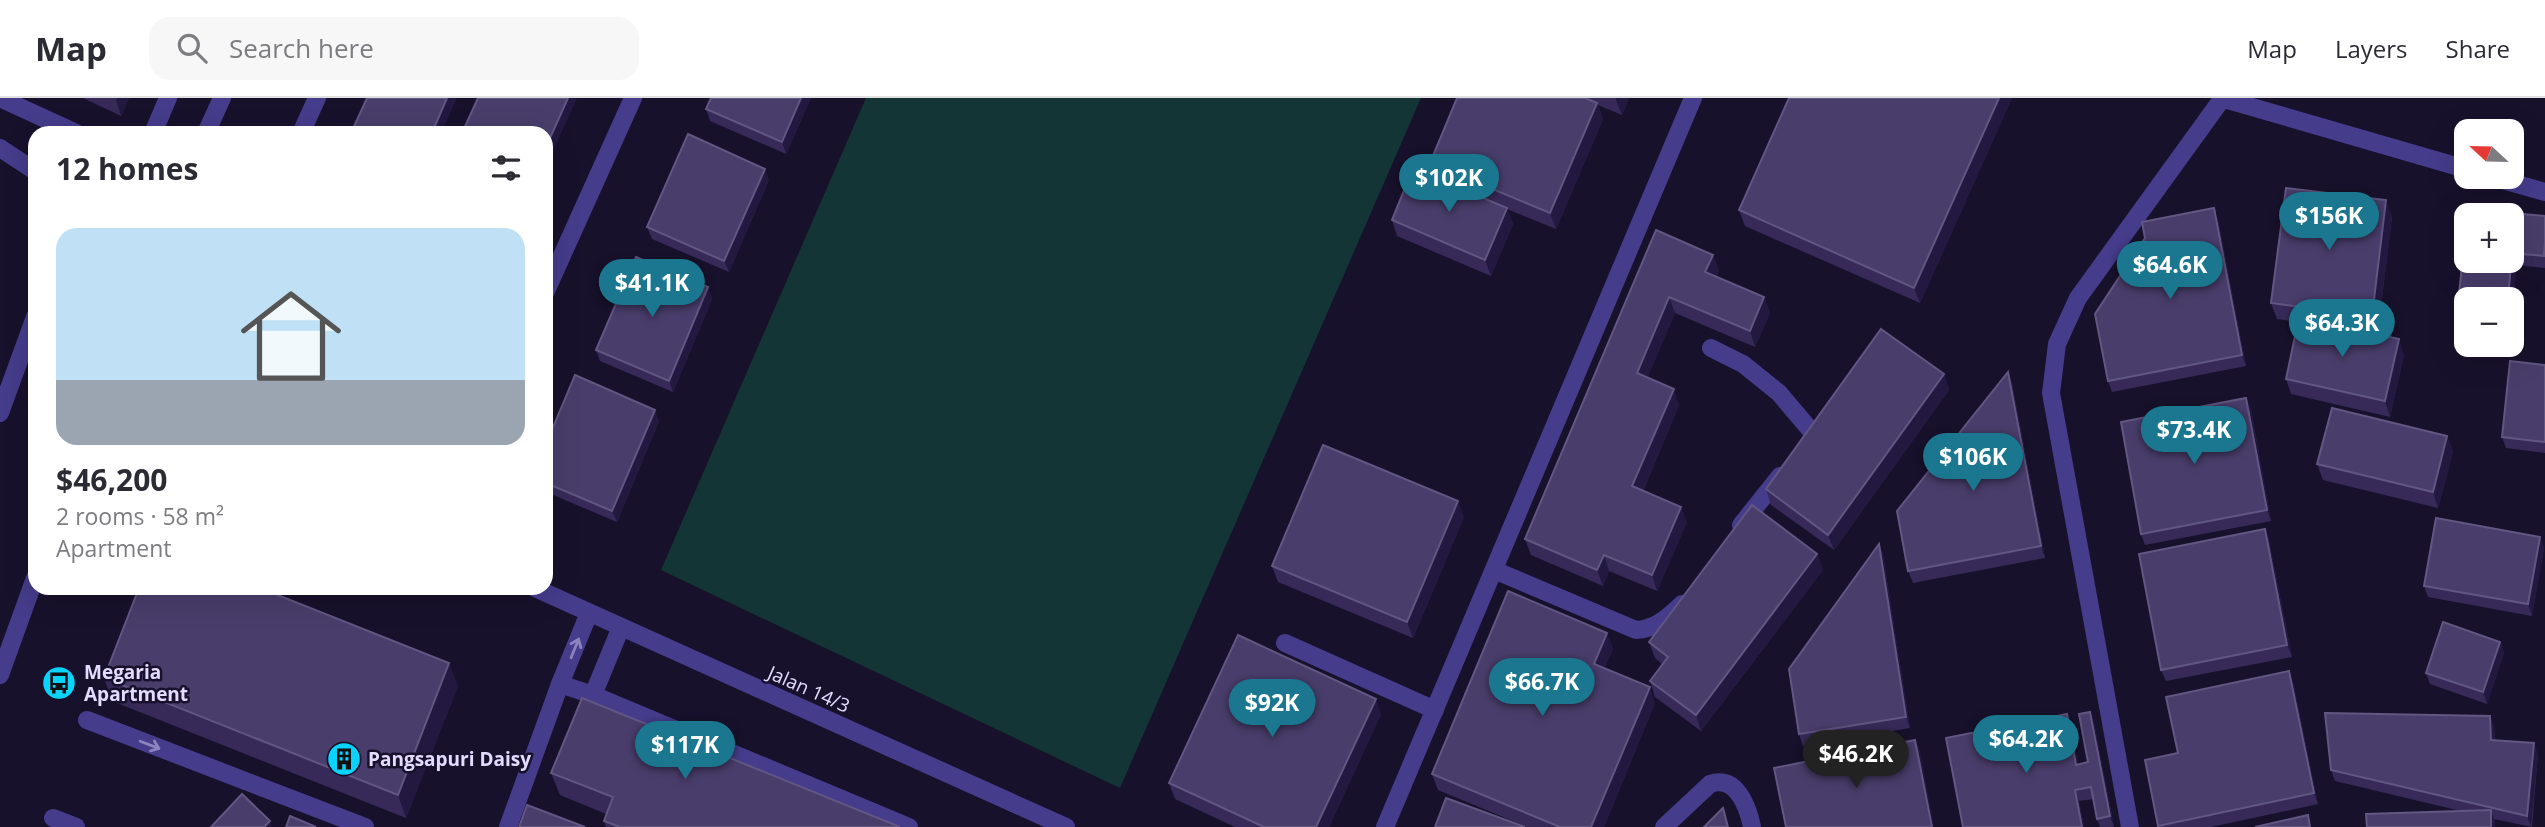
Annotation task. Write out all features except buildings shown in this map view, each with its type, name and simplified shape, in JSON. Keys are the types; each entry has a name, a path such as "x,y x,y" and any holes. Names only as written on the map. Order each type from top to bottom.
{"street":[{"path":"0,98 61,126"},
{"path":"156,126 168,98"},
{"path":"209,126 222,98"},
{"path":"304,126 317,98"},
{"path":"553,275 633,98"},
{"path":"1385,827 1693,98"},
{"path":"2130,827 2051,393 2057,344 2078,298 2221,99 2454,166"},
{"path":"0,149 28,167"},
{"path":"2524,186 2545,192"},
{"path":"0,413 28,336"},
{"path":"1711,348 1744,364 1779,393 1812,432"},
{"path":"1734,535 1788,465"},
{"path":"1494,570 1636,630 1649,629 1668,617 1692,591"},
{"path":"2,663 28,595"},
{"name":"Jalan 14/3","path":"550,595 1066,827"},
{"path":"508,827 589,613"},
{"path":"593,695 621,627"},
{"path":"1285,643 1435,710"},
{"path":"560,684 593,695 909,827"},
{"path":"87,720 365,827"},
{"path":"1664,827 1710,784 1718,781 1727,784 1743,798 1752,827"},
{"path":"53,818 76,827"}],"green space":[{"path":"866,98 1421,98 1120,788 661,570"}],"place":[{"name":"Megaria Apartment","path":"59,683"},
{"name":"Pangsapuri Daisy","path":"344,759"}]}
